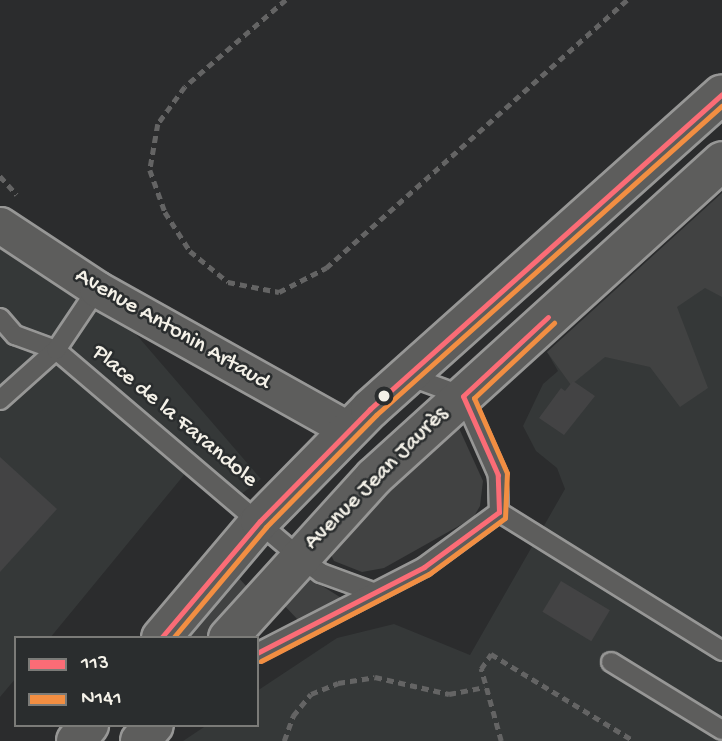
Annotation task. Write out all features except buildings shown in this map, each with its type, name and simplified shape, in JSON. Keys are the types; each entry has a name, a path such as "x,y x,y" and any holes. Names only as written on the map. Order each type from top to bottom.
{"main road":[{"path":"163,636 261,521 349,430 406,375 722,94"},
{"name":"Avenue Jean Jaurès","path":"230,636 374,477 722,161"},
{"path":"76,741 87,727"}],"street":[{"name":"Avenue Antonin Artaud","path":"12,214 97,289 349,430"}],"lane":[{"path":"0,400 56,351 97,289"},
{"name":"Place de la Farandole","path":"0,318 15,335 56,351 261,521 299,557 321,573 373,592"},
{"path":"406,375 463,396 498,475 499,512"},
{"path":"259,652 424,567 499,512"},
{"path":"499,512 722,651"},
{"path":"611,662 722,730"}],"path":[{"path":"286,0 185,88 158,124 150,170 165,212 190,251 228,282 279,292 327,268 627,0"},
{"path":"0,176 12,214"},
{"path":"501,741 481,669 491,654 634,741"},
{"path":"284,741 293,716 311,694 338,683 375,677 449,694 484,687"}],"shaded area":[{"path":"722,193 722,741 183,741 204,727 259,727 259,690 337,638 394,624 470,655 565,489 557,468 536,451 523,426 543,384 558,371 547,352"},
{"path":"722,193 722,297 705,288 677,307 708,388 680,407 650,367 605,357 571,385 547,352"},
{"path":"0,225 97,289 261,479 227,505 193,464 52,636 14,636 14,680 0,697"},
{"path":"458,426 483,481 480,506 473,518 384,568 362,572 334,561 329,551"},
{"path":"236,575 248,588 208,636 184,636"},
{"path":"308,577 343,599 300,622 281,602"}],"transit line":[{"name":"113","path":"163,636 260,521 370,409 722,94"},
{"name":"N141","path":"175,636 266,527 376,415 722,106"},
{"name":"113","path":"259,652 424,567 499,512 498,475 463,396 548,317"},
{"name":"N141","path":"261,661 429,574 505,518 507,473 474,398 554,323"}]}
